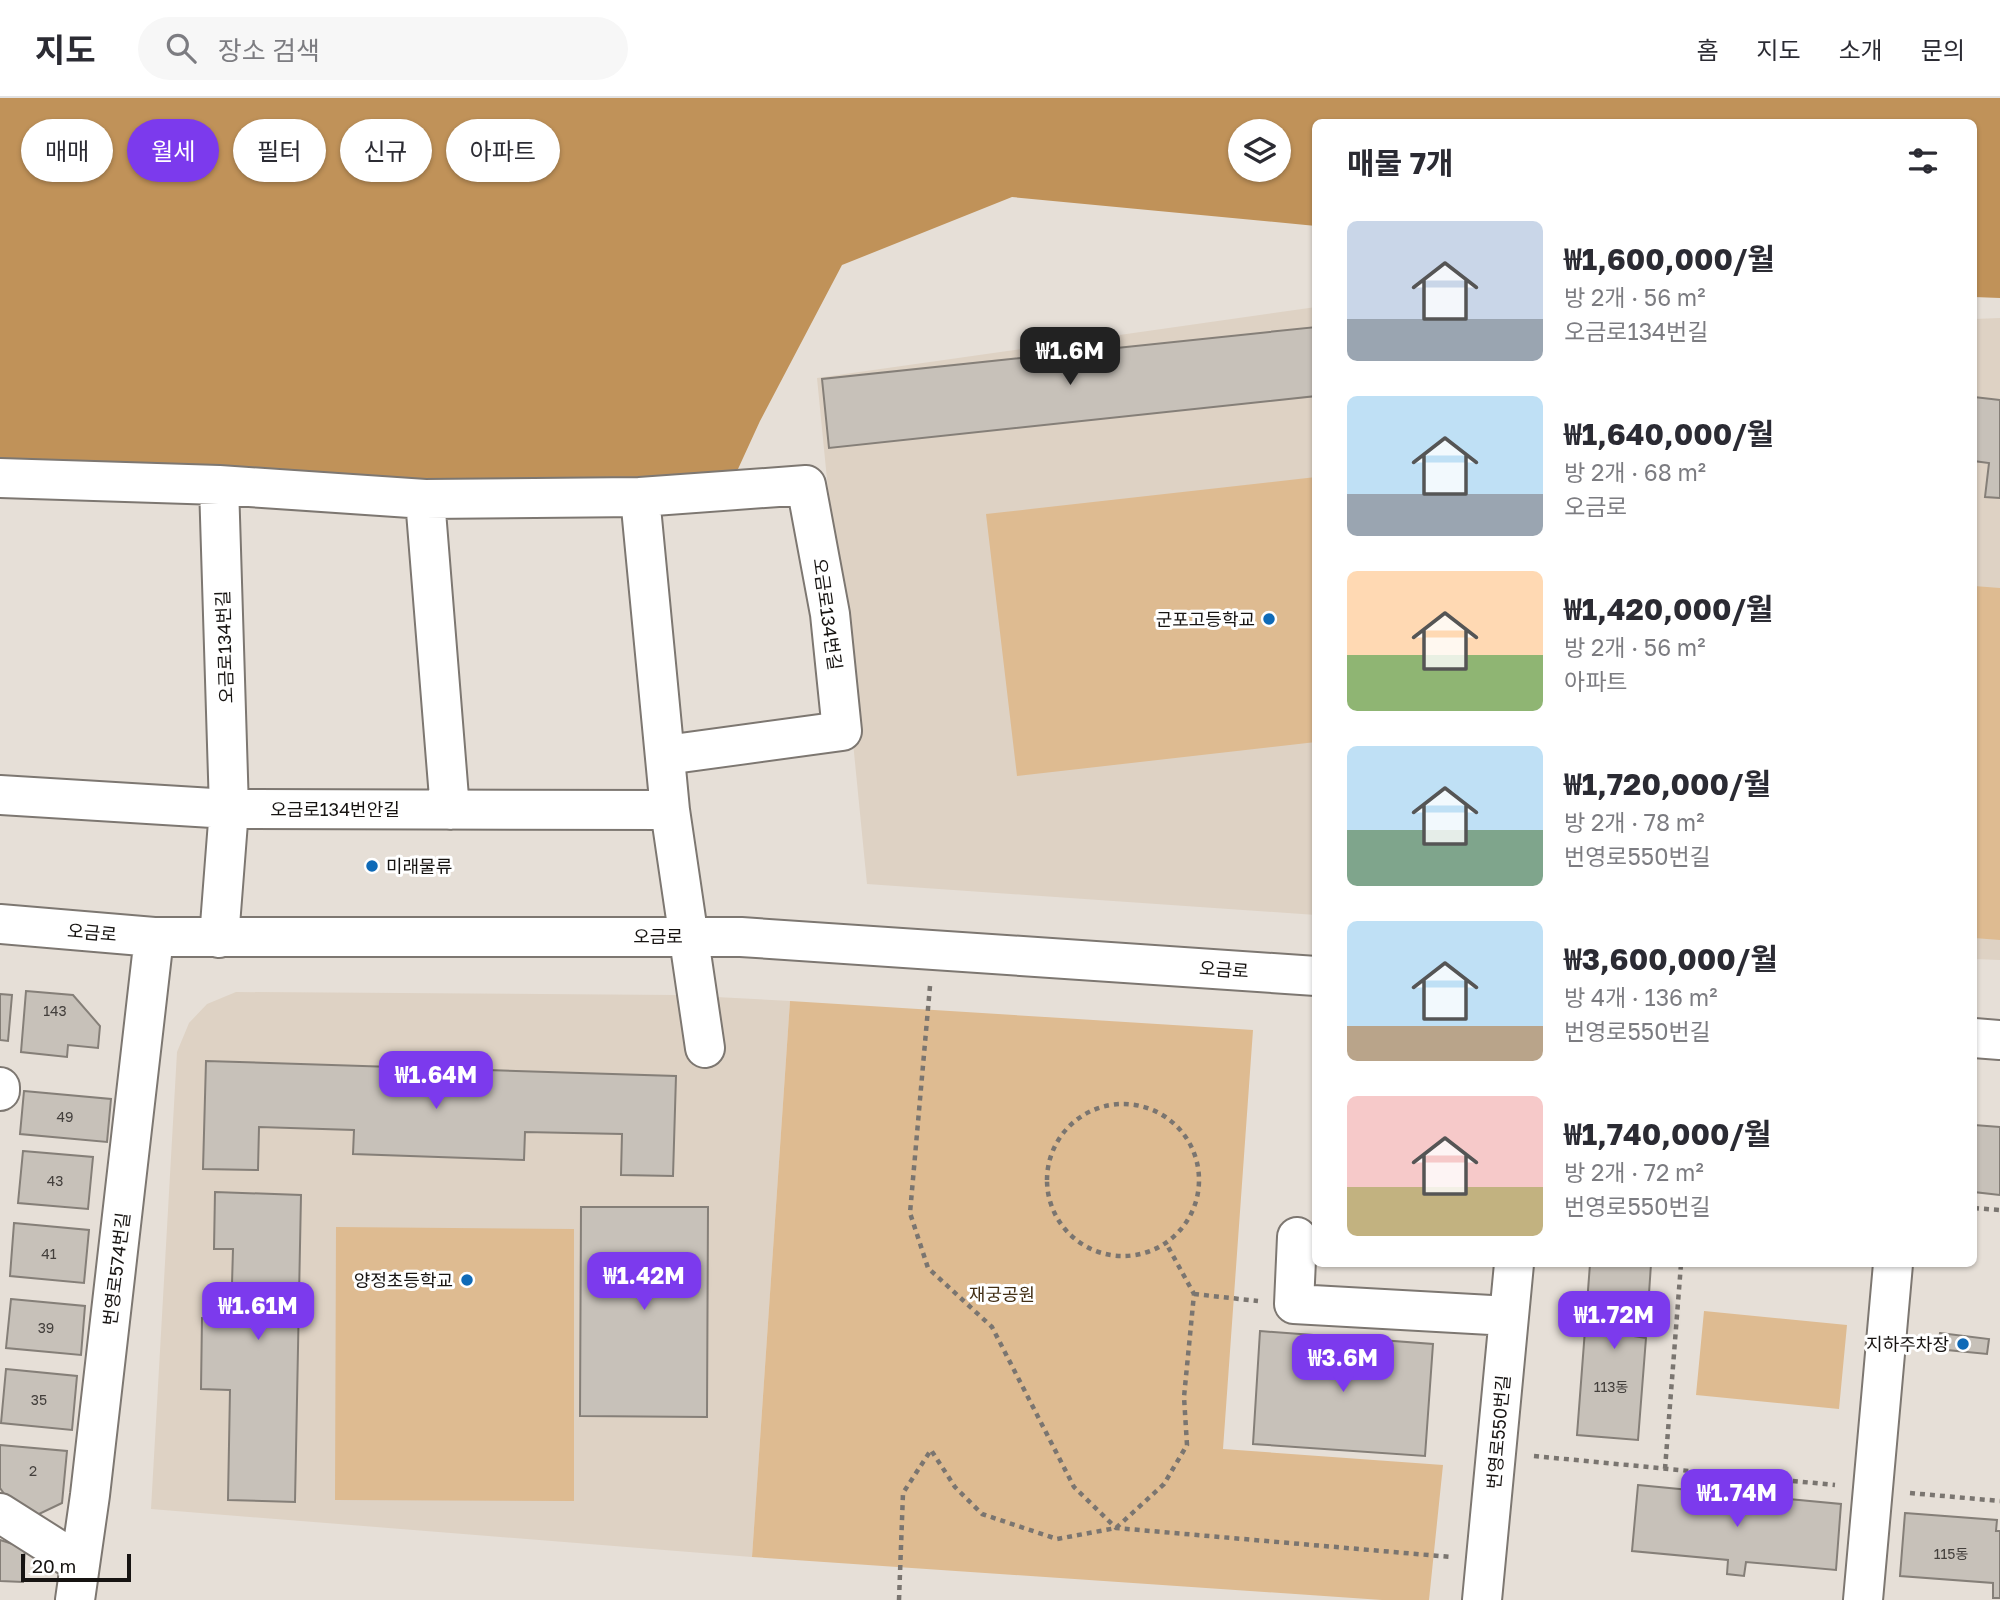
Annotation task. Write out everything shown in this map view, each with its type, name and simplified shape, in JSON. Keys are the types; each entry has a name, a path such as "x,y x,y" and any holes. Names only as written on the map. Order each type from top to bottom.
{"street":[{"name":"오금로134번길","path":"0,478 219,485 425,499 640,497 806,485 830,614 842,731 666,755"},
{"name":"오금로134번길","path":"219,485 229,809 219,938"},
{"path":"640,497 670,810 705,1048"},
{"path":"425,499 450,810"},
{"name":"오금로134번안길","path":"0,795 229,809 670,810"},
{"name":"오금로","path":"0,923 153,937 741,937 1312,976"},
{"name":"번영로574번길","path":"77,1582 90,1495 153,937"},
{"path":"1977,1038 2000,1040"},
{"path":"1297,1237 1294,1304 1509,1316"},
{"name":"번영로550번길","path":"1482,1600 1514,1267"},
{"path":"1863,1600 1893,1267"},
{"path":"0,1513 77,1582"}],"path":[{"path":"933,950 910,1213 928,1268 992,1326 1074,1487 1116,1528"},
{"path":"1134,1104 1159,1113 1179,1129 1193,1151 1199,1176 1196,1202 1184,1225 1166,1243 1144,1253 1119,1256 1095,1251 1074,1239 1058,1220 1048,1198 1046,1174 1052,1150 1065,1129 1084,1114 1108,1105 1134,1104"},
{"path":"1977,1208 2000,1210"},
{"path":"1116,1528 1164,1484 1187,1445 1184,1397 1194,1294 1166,1243"},
{"path":"1665,1469 1681,1267"},
{"path":"1194,1294 1294,1304"},
{"path":"899,1600 903,1493 931,1450 955,1488 982,1514 1057,1539 1116,1528 1486,1560"},
{"path":"1496,1452 2000,1501"}],"shaded area":[{"path":"0,98 2000,98 2000,298 1977,297 1977,119 1312,119 1312,226 1012,197 842,265 760,421 727,493 0,467"},
{"path":"1312,308 1312,915 867,884 817,378"},
{"path":"2000,318 2000,960 1977,959 1977,319"},
{"name":"양정초등학교","path":"236,992 677,995 790,1001 752,1557 151,1509 177,1052 189,1023 207,1004"}],"green space":[{"path":"1312,477 1312,742 1017,776 986,514"},
{"path":"1977,586 2000,588 2000,940 1977,938"},
{"name":"재궁공원","path":"790,1001 1253,1030 1223,1449 1443,1465 1429,1600 1382,1600 752,1557"},
{"path":"336,1227 574,1229 574,1501 335,1500"},
{"path":"1704,1311 1847,1325 1839,1409 1696,1395"}],"building":[{"path":"1312,327 1312,396 829,448 822,379"},
{"path":"1977,397 2000,400 2000,498 1985,497 1989,463 1977,461"},
{"path":"26,991 73,995 100,1026 98,1048 68,1045 67,1057 21,1052"},
{"path":"0,994 12,995 8,1041 0,1040"},
{"path":"206,1061 676,1076 673,1176 621,1175 622,1134 525,1132 524,1160 353,1154 354,1130 259,1127 258,1170 203,1169"},
{"path":"24,1091 111,1099 107,1142 20,1134"},
{"path":"1977,1125 2000,1127 2000,1195 1977,1192"},
{"path":"23,1151 93,1157 88,1209 18,1203"},
{"path":"215,1192 301,1195 295,1502 228,1500 230,1390 201,1389 202,1318 231,1319 233,1249 214,1249"},
{"path":"581,1207 708,1207 707,1417 580,1416"},
{"path":"14,1223 89,1230 84,1283 10,1276"},
{"path":"1590,1267 1651,1267 1647,1323 1635,1322 1633,1336 1646,1338 1638,1440 1577,1435"},
{"path":"11,1299 85,1306 81,1355 6,1348"},
{"path":"1260,1331 1433,1344 1425,1456 1253,1444"},
{"name":"지하주차장","path":"1940,1333 1989,1339 1987,1354 1937,1349"},
{"path":"6,1369 77,1376 72,1430 1,1423"},
{"path":"0,1445 67,1451 62,1503 37,1515 18,1513 0,1488"},
{"path":"1638,1485 1731,1494 1730,1508 1748,1510 1748,1495 1841,1504 1836,1570 1746,1562 1744,1576 1727,1574 1728,1560 1632,1551"},
{"path":"1905,1513 1997,1520 1996,1531 2000,1531 2000,1598 1993,1598 1993,1583 1900,1576"},
{"path":"0,1540 25,1548 23,1582 0,1581"}],"place":[{"name":"군포고등학교","path":"1269,619"},
{"name":"미래물류","path":"372,866"},
{"name":"양정초등학교","path":"467,1280"},
{"name":"지하주차장","path":"1963,1344"}]}
